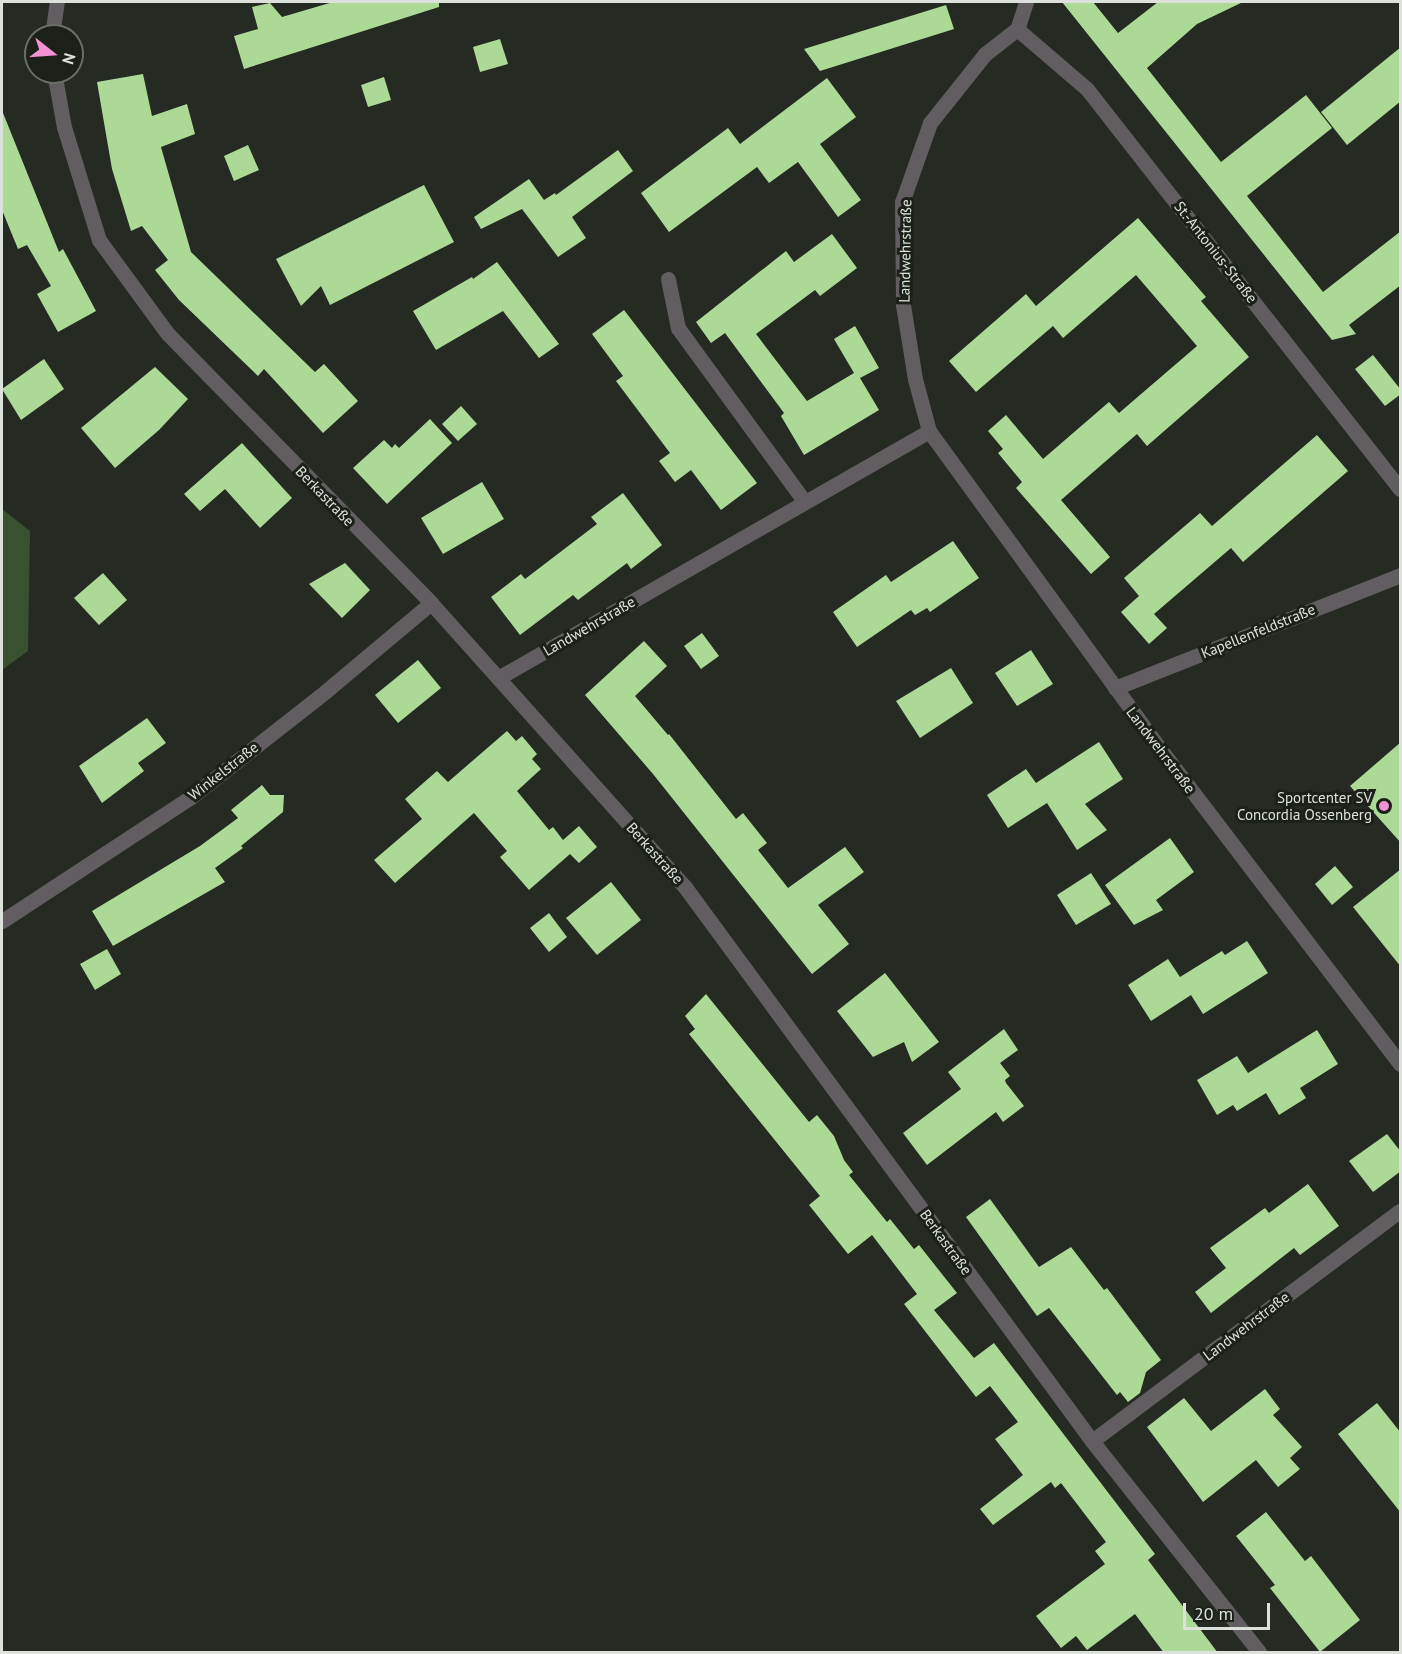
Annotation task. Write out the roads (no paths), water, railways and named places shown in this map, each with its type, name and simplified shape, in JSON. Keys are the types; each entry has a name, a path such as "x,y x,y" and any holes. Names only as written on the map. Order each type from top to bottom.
{"street":[{"path":"54,24 57,2"},
{"path":"1017,28 1026,2"},
{"name":"Landwehrstraße","path":"1017,28 985,54 930,123 902,202 903,305 915,379 929,431 1115,688 1401,1064"},
{"name":"St.-Antonius-Straße","path":"1017,28 1087,89 1401,489"},
{"name":"Berkastraße","path":"56,84 64,127 99,240 167,333 431,603 685,887 1092,1441 1259,1653"},
{"path":"668,279 678,328 805,502"},
{"name":"Landwehrstraße","path":"498,678 929,431"},
{"name":"Kapellenfeldstraße","path":"1115,688 1401,575"},
{"name":"Winkelstraße","path":"2,921 191,797 326,691 431,603"},
{"name":"Landwehrstraße","path":"1092,1441 1401,1211"}],"place":[{"name":"Sportcenter SV Concordia Ossenberg","path":"1384,806"}]}
